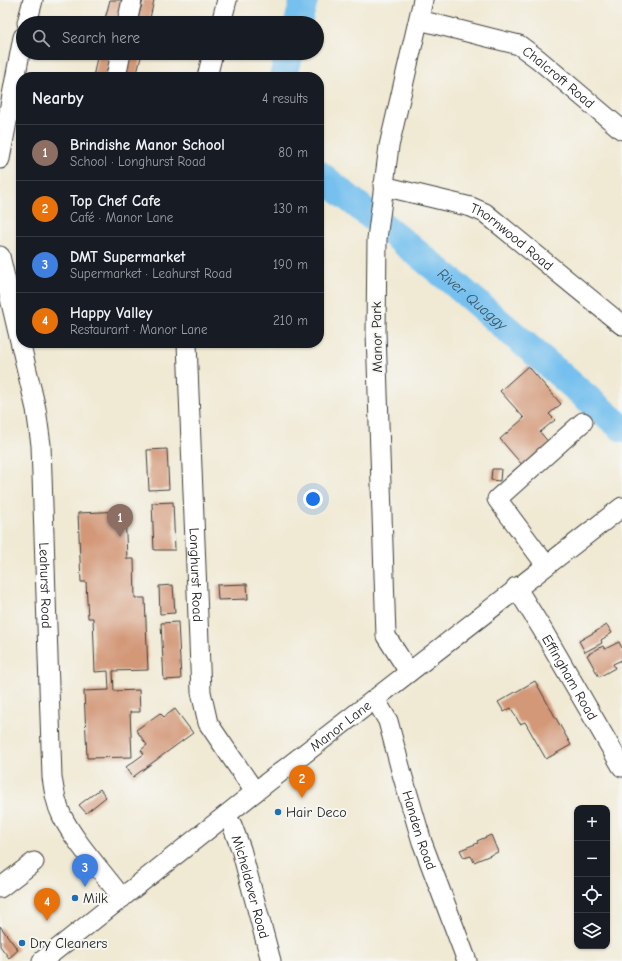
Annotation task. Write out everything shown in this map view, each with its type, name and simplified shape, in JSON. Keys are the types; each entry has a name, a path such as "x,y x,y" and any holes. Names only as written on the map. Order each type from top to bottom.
{"street":[{"path":"29,16 33,0"},
{"path":"129,16 132,0"},
{"path":"223,16 227,0"},
{"name":"Manor Park","path":"409,672 386,636 376,325 377,239 382,186 389,146 423,0"},
{"name":"Chalcroft Road","path":"418,20 519,46 538,59 622,130"},
{"path":"16,72 19,60"},
{"path":"117,72 120,60"},
{"path":"208,72 211,60"},
{"path":"0,159 16,74"},
{"name":"Thornwood Road","path":"382,186 471,207 485,213 622,325"},
{"name":"Leahurst Road","path":"0,256 3,285 16,334"},
{"name":"Leahurst Road","path":"20,348 36,410 41,445 51,754 55,796 62,816 122,898"},
{"name":"Longhurst Road","path":"187,348 202,700 208,723 255,792"},
{"path":"546,565 497,499 583,422"},
{"name":"Manor Lane","path":"42,961 516,587 622,507"},
{"name":"Effingham Road","path":"516,587 542,628 622,767"},
{"name":"Handen Road","path":"375,699 388,721 422,842 467,961"},
{"name":"Micheldever Road","path":"225,816 232,825 241,849 271,961"},
{"path":"0,888 34,862"}],"building":[{"path":"110,0 123,0 119,16 106,16"},
{"path":"143,0 154,0 151,16 139,16"},
{"path":"97,60 110,60 107,72 94,72"},
{"path":"128,60 140,60 137,72 125,72"},
{"path":"528,366 561,404 549,414 555,420 540,432 550,444 524,467 500,439 524,418 500,391"},
{"path":"167,449 169,489 149,490 147,450"},
{"path":"492,469 501,469 500,481 491,480"},
{"path":"173,502 175,550 154,550 152,503"},
{"path":"125,511 127,559 134,559 135,598 145,598 148,670 113,671 114,691 139,690 140,712 130,712 132,757 87,758 84,691 109,690 108,671 95,672 93,618 88,618 86,582 81,582 78,513"},
{"path":"247,584 248,599 218,600 217,585"},
{"path":"173,585 175,613 160,614 159,586"},
{"path":"178,622 181,679 164,680 161,623"},
{"path":"607,625 612,633 601,640 602,643 585,652 579,641"},
{"path":"619,642 622,648 622,660 613,664 615,668 599,677 587,655 603,646 605,649"},
{"path":"535,681 571,745 546,759 525,722 520,724 511,708 504,712 498,702"},
{"path":"175,709 193,733 133,777 126,767 144,754 141,750 147,745 136,730 160,713 164,717"},
{"path":"100,789 106,797 86,813 79,805"},
{"path":"491,835 498,852 474,862 471,856 464,858 460,850 478,843 477,841"},
{"path":"0,926 18,950 9,958 0,946"}],"waterway":[{"name":"River Quaggy","path":"300,16 304,0"},
{"name":"River Quaggy","path":"284,72 288,60"},
{"name":"River Quaggy","path":"324,178 449,279 622,428"}],"place":[{"name":"Brindishe Manor School","path":"120,537"},
{"name":"Top Chef Cafe","path":"302,798"},
{"name":"Hair Deco","path":"278,812"},
{"name":"DMT Supermarket","path":"85,887"},
{"name":"Milk","path":"75,898"},
{"name":"Happy Valley","path":"47,921"},
{"name":"Dry Cleaners","path":"22,943"}]}
